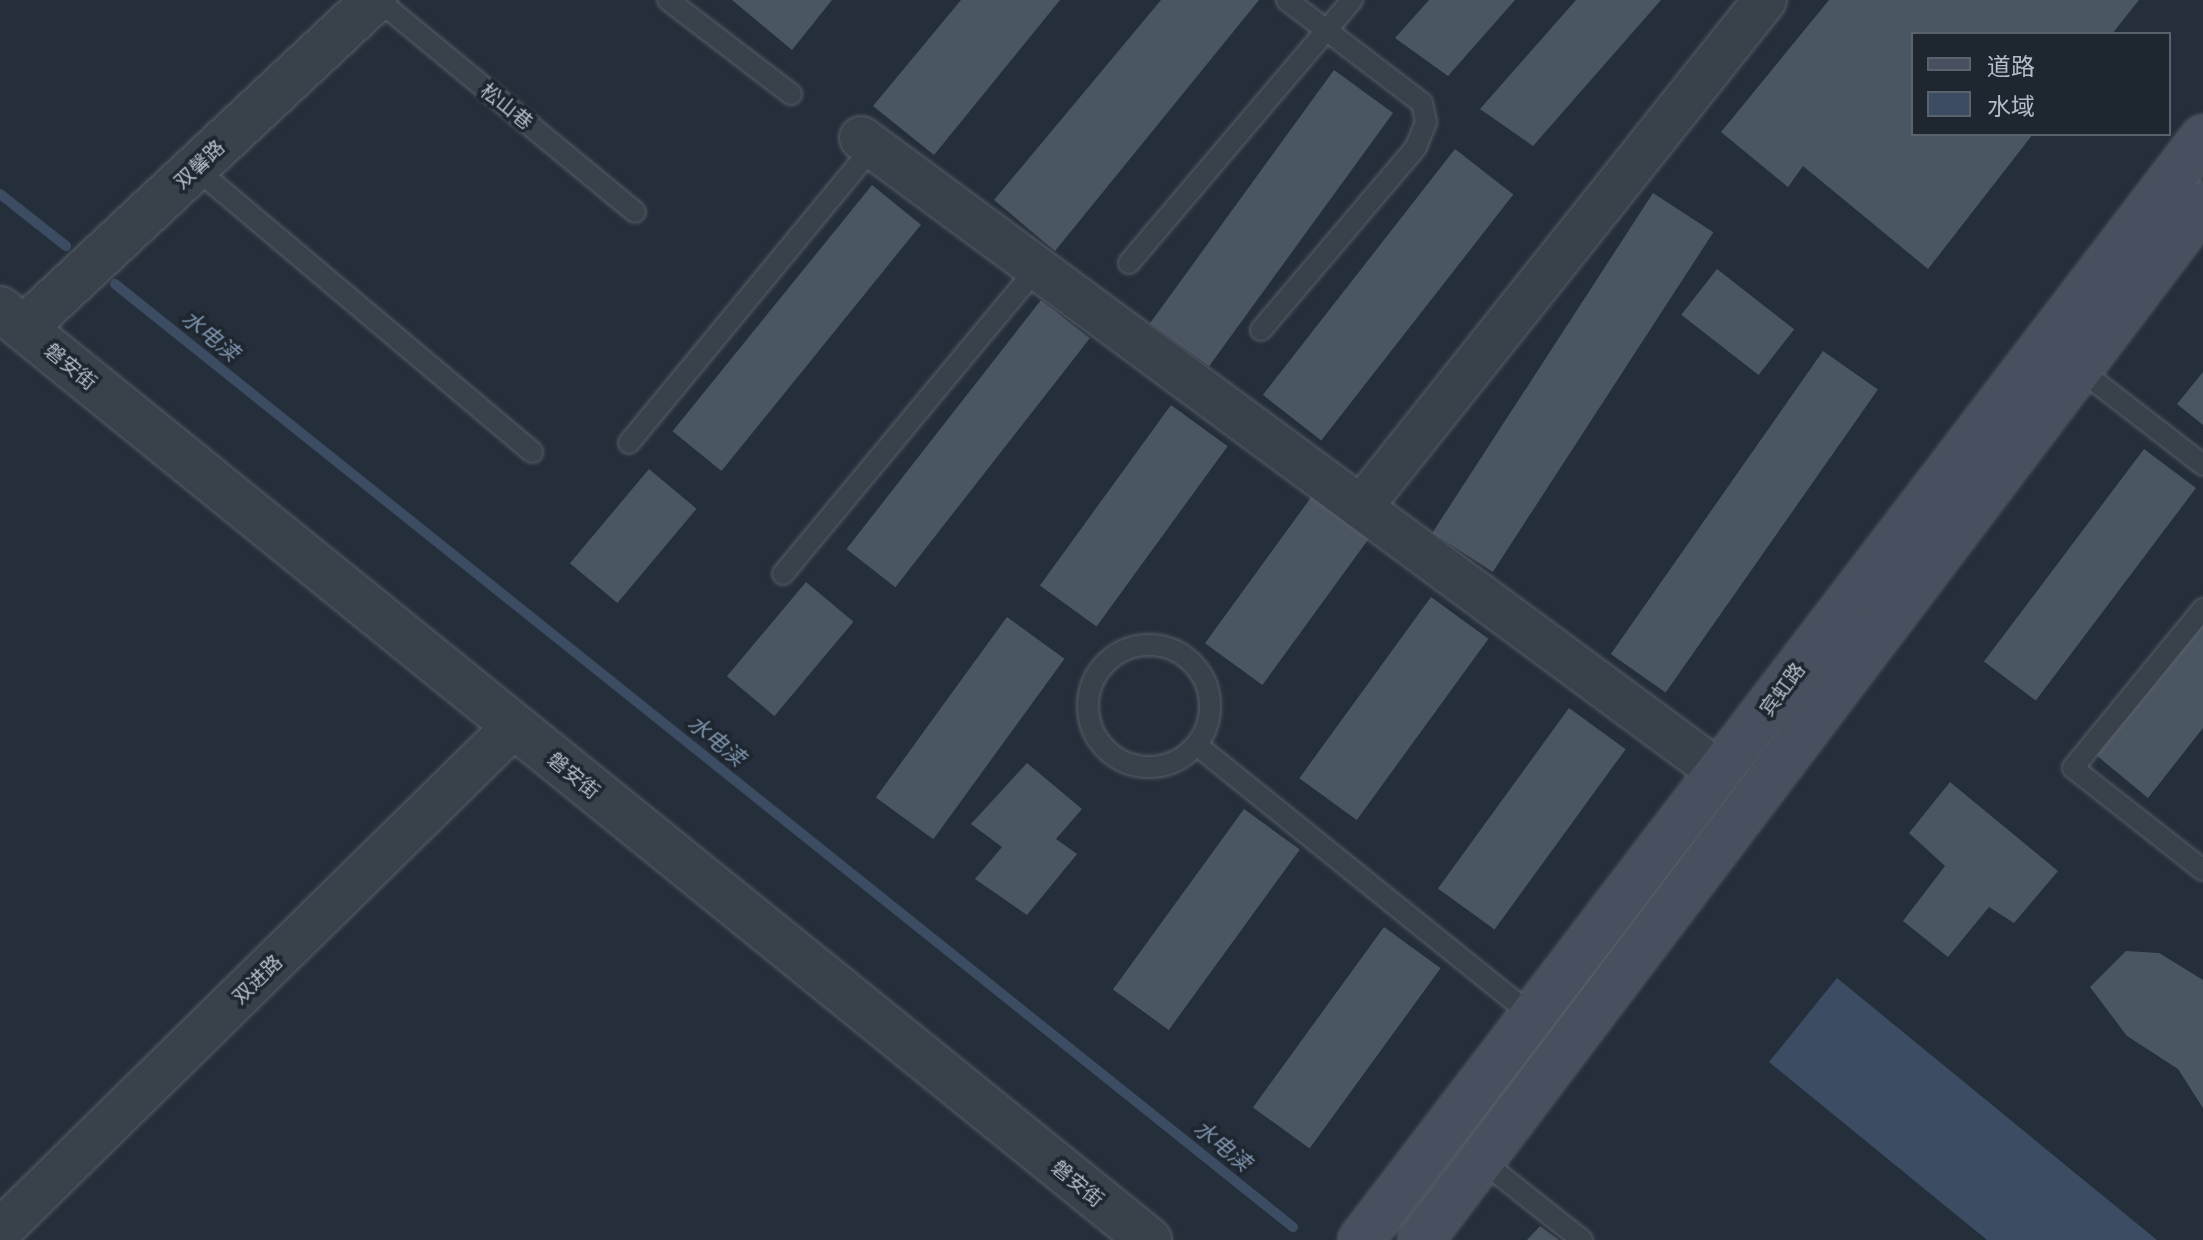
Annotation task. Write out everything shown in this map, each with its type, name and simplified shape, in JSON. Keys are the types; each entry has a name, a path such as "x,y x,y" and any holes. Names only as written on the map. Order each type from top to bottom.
{"main road":[{"name":"宾虹路","path":"1361,1240 2203,138"},
{"path":"1421,1240 2203,205"}],"street":[{"name":"双馨路","path":"12,318 195,168 376,0"},
{"path":"1361,507 1765,0"},
{"path":"867,143 1719,772"},
{"name":"磐安街","path":"12,318 1149,1240"},
{"name":"双进路","path":"0,1231 513,727"}],"lane":[{"name":"松山巷","path":"376,0 635,212"},
{"path":"668,0 791,94"},
{"path":"1261,330 1416,147 1426,122 1422,103 1287,0"},
{"path":"1129,263 1352,0"},
{"path":"629,443 867,143"},
{"path":"195,168 532,452"},
{"path":"783,574 1037,268"},
{"path":"2079,369 2203,465"},
{"path":"2203,609 2073,768 2203,870"},
{"path":"1143,647 1169,650 1193,665 1213,712 1198,746 1143,770 1112,753 1083,703 1091,675 1114,654 1143,647"},
{"path":"1198,746 1533,1016"},
{"path":"1481,1160 1582,1240"}],"water":[{"path":"1837,978 2157,1240 1987,1240 1769,1062"}],"building":[{"path":"732,0 832,0 792,50"},
{"path":"961,0 1060,0 934,155 873,106"},
{"path":"1161,0 1259,0 1055,251 994,200"},
{"path":"1429,0 1515,0 1448,76 1395,38"},
{"path":"1576,0 1661,0 1533,146 1480,109"},
{"path":"1829,0 2139,0 2114,32 1911,32 1911,136 2031,136 1928,269 1803,166 1788,187 1721,132"},
{"path":"1334,70 1393,113 1209,366 1150,323"},
{"path":"1455,149 1513,195 1321,440 1263,395"},
{"path":"872,185 921,225 721,471 673,431"},
{"path":"1653,193 1713,232 1493,572 1432,533"},
{"path":"1717,269 1794,329 1759,375 1681,315"},
{"path":"1041,300 1090,338 895,587 846,549"},
{"path":"1823,351 1878,389 1666,693 1611,654"},
{"path":"2203,372 2203,425 2177,404"},
{"path":"1171,405 1228,446 1097,627 1040,585"},
{"path":"2144,449 2196,488 2036,701 1984,661"},
{"path":"649,469 696,509 617,603 570,563"},
{"path":"1312,496 1369,538 1262,685 1205,643"},
{"path":"806,582 853,622 774,716 727,676"},
{"path":"1431,597 1488,639 1357,820 1299,778"},
{"path":"1007,617 1064,659 933,839 876,797"},
{"path":"2203,622 2203,728 2148,798 2096,755"},
{"path":"1569,708 1626,749 1495,930 1438,888"},
{"path":"1027,763 1082,809 1056,839 1077,854 1027,915 975,879 1002,847 971,824"},
{"path":"1950,782 2058,871 2014,923 1989,907 1948,957 1903,921 1945,866 1909,833"},
{"path":"1244,809 1300,850 1169,1030 1113,989"},
{"path":"1384,927 1441,968 1310,1149 1253,1107"},
{"path":"2126,951 2159,953 2203,980 2203,1108 2178,1069 2127,1036 2090,987"},
{"path":"1540,1226 1559,1240 1527,1240"}],"waterway":[{"path":"0,194 66,246"},
{"name":"水电渎","path":"115,284 1293,1227"}]}
